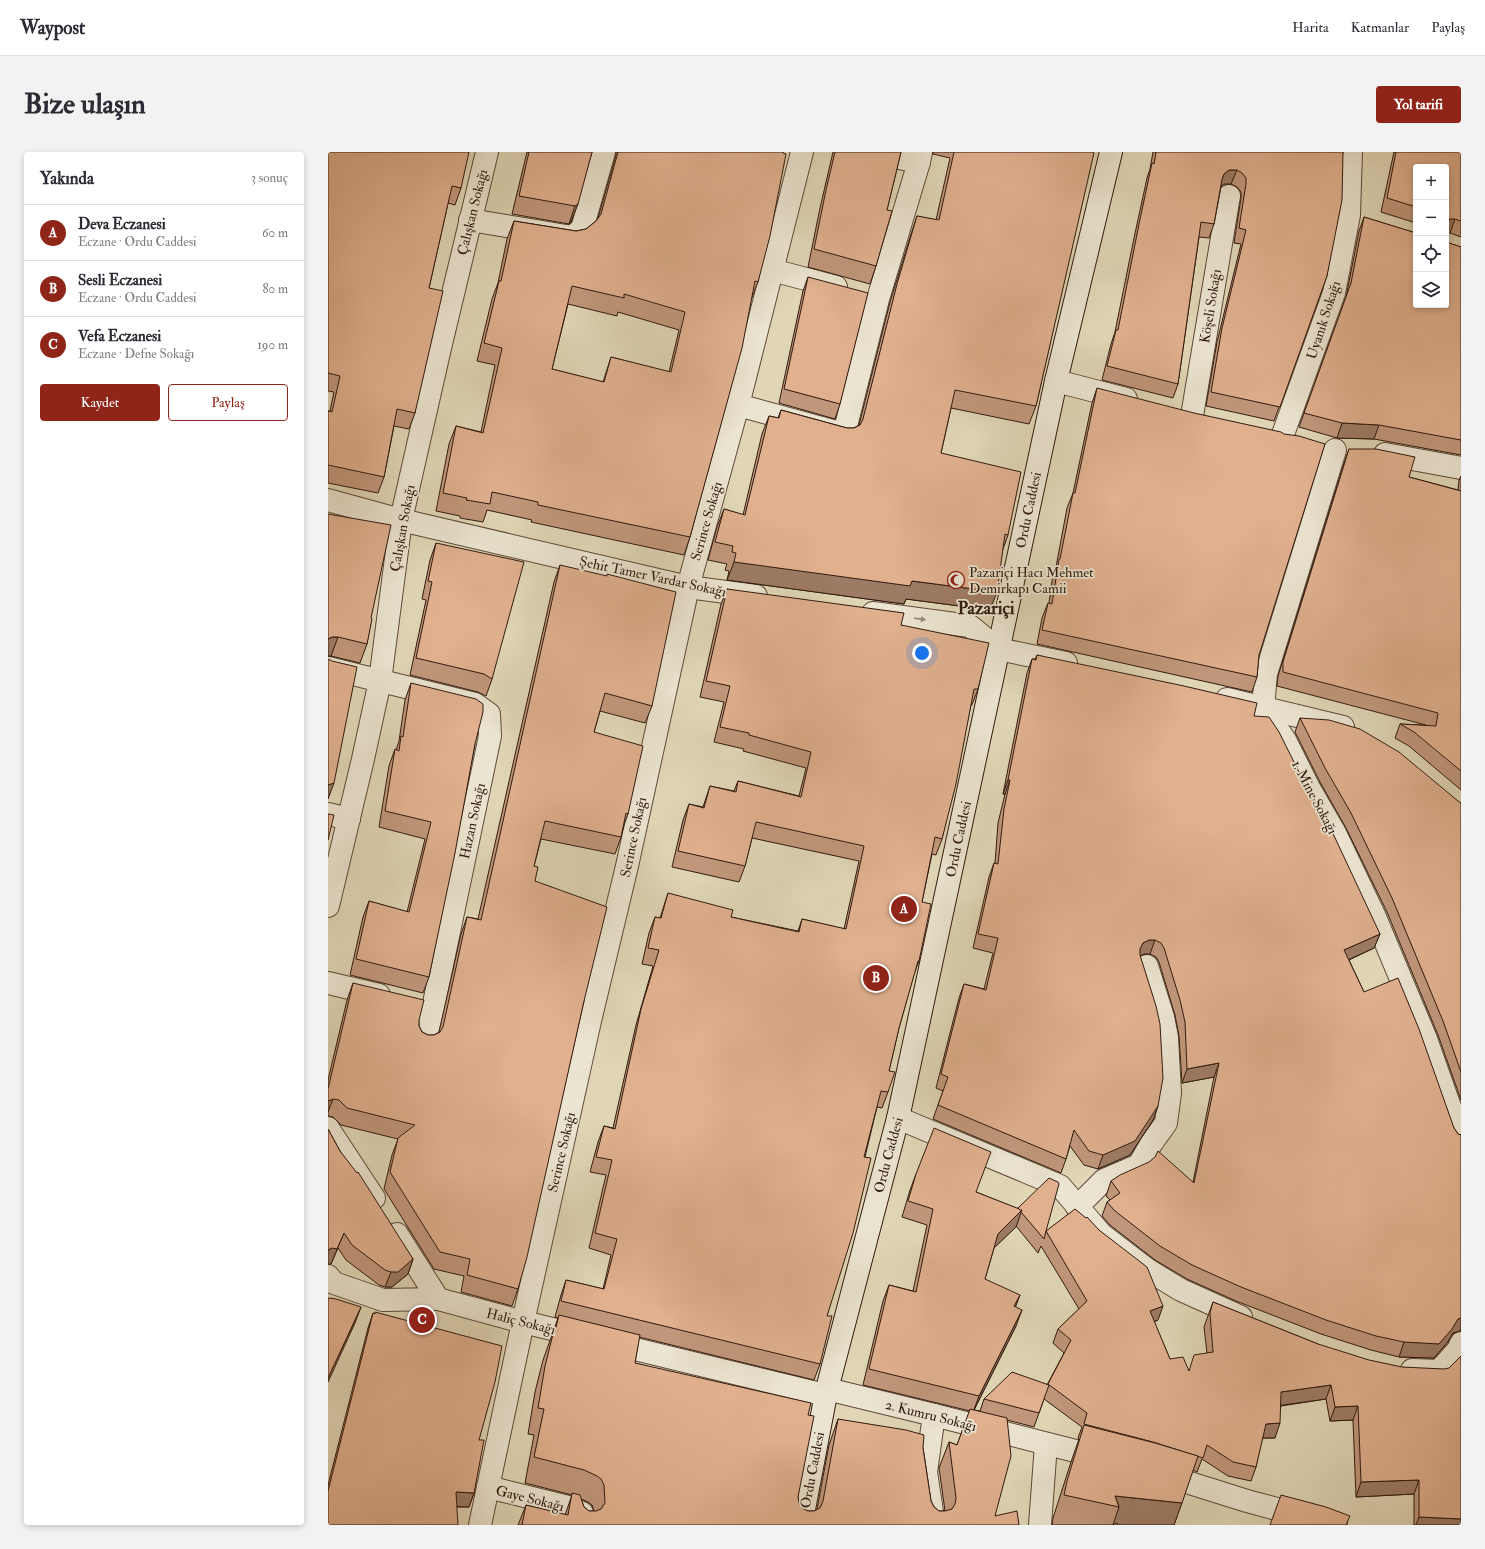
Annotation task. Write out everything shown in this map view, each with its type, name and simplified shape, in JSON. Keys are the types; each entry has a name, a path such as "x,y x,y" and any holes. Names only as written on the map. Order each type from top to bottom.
{"street":[{"name":"Çalışkan Sokağı","path":"328,906 380,681 401,520 487,152"},
{"path":"470,220 572,237 582,229 604,152"},
{"name":"Serince Sokağı","path":"480,1525 523,1322 590,1021 627,866 688,587 738,405 802,152"},
{"path":"738,405 844,434 878,299 920,157 869,152"},
{"name":"Ordu Caddesi","path":"801,1525 826,1392 898,1118 1056,381 1111,152"},
{"name":"Uyanık Sokağı","path":"1282,437 1334,294 1349,215 1351,152"},
{"name":"Köşeli Sokağı","path":"1192,416 1229,196"},
{"path":"1349,215 1371,222"},
{"path":"772,270 878,299"},
{"path":"1056,381 1143,403"},
{"path":"1171,410 1214,421"},
{"path":"1259,431 1320,445 1461,468"},
{"path":"1263,708 1266,674 1320,445"},
{"name":"Şehit Tamer Vardar Sokağı","path":"328,500 401,520 688,587 774,599"},
{"path":"853,610 970,626 998,649 1082,667"},
{"path":"328,668 380,681"},
{"name":"Hazan Sokağı","path":"380,681 475,704 489,714 490,736 425,1040"},
{"path":"1212,695 1331,723 1360,732"},
{"name":"1. Mine Sokağı","path":"1263,708 1285,740 1309,788 1335,833 1375,917 1426,1039 1461,1138"},
{"path":"328,814 349,819"},
{"path":"1078,1207 1104,1180 1139,1164 1166,1123 1170,1093 1167,1037 1163,1017 1147,966"},
{"path":"328,983 433,1008"},
{"path":"898,1118 1060,1186 1101,1234 1148,1270 1181,1290 1231,1313 1260,1324"},
{"path":"328,1128 373,1195 438,1300"},
{"name":"Haliç Sokağı","path":"330,1287 383,1300 438,1300 523,1322 826,1392"},
{"path":"1390,1367 1397,1369 1440,1371 1458,1350 1461,1343"},
{"name":"2. Kumru Sokağı","path":"826,1392 934,1415 1122,1463"},
{"path":"934,1415 926,1472 934,1525"},
{"path":"1040,1525 1046,1444"},
{"path":"1144,1468 1247,1501 1336,1525"},
{"name":"Gaye Sokağı","path":"488,1487 572,1508 582,1513 584,1525"}],"building":[{"path":"328,152 469,152 461,188 452,186 429,288 443,291 415,413 397,409 384,477 328,465 328,411 332,412 340,376 328,373"},
{"path":"529,152 592,152 578,204 575,206 519,196"},
{"path":"618,152 783,152 786,154 770,236 758,282 755,281 742,348 690,537 538,505 538,502 492,492 490,504 466,500 467,498 443,493 456,426 483,433 502,348 484,343 499,281 501,281 514,221 576,231 586,229 596,221 601,214","holes":["572,286 624,298 624,294 685,312 671,372 611,357 604,382 552,369"]},
{"path":"835,152 901,152 887,210 892,211 876,266 814,249"},
{"path":"954,152 1094,153 1036,406 955,390 941,453 1021,472 1008,535 1005,534 997,592 912,581 910,586 734,562 736,553 732,552 733,546 715,542 724,509 745,515 769,416 779,418 781,410 847,428 854,428 860,425 863,419 897,284 917,216 939,220"},
{"path":"1156,152 1343,152 1342,200 1327,276 1280,407 1211,392 1222,328 1246,230 1239,228 1246,178 1237,170 1229,170 1224,174 1214,224 1201,222 1178,384 1107,366 1116,330 1118,330 1152,163 1154,164"},
{"path":"1396,152 1461,152 1461,221 1449,219 1449,164 1413,164 1413,206 1387,198"},
{"path":"1364,217 1413,232 1413,308 1449,308 1449,243 1461,247 1461,440 1379,425 1342,423 1304,413 1351,283"},
{"path":"808,277 868,293 840,404 784,389"},
{"path":"1097,388 1194,413 1281,432 1284,434 1299,436 1325,444 1259,655 1257,677 1042,630 1048,603 1052,604 1059,559 1073,493 1075,493"},
{"path":"1349,449 1376,449 1415,457 1409,477 1461,491 1461,771 1414,732 1400,724 1436,726 1438,713 1283,672 1283,662"},
{"path":"328,514 391,525 371,618 367,644 338,637 328,639"},
{"path":"436,543 524,562 492,679 484,674 416,658 432,582 428,581"},
{"path":"560,565 607,576 607,574 676,592 652,706 605,693 594,732 643,746 628,814 626,813 621,837 545,821 534,866 538,867 535,881 607,907 584,1001 527,1257 518,1289 467,1275 470,1259 440,1252 390,1172 398,1138 415,1125 347,1108 339,1100 333,1099 328,1101 328,1089 353,983 424,1000 419,1020 419,1026 422,1032 428,1035 434,1035 440,1032 443,1027 467,917 481,920"},
{"path":"727,589 904,613 901,625 989,643 978,689 974,689 956,784 942,839 935,837 922,902 931,904 919,961 899,1028 889,1071 895,1072 888,1092 881,1091 864,1157 871,1158 853,1233 827,1316 832,1316 820,1364 561,1301 566,1280 604,1289 617,1239 595,1233 612,1160 596,1157 604,1126 615,1129 641,1009 659,950 648,948 655,917 661,918 668,893 733,910 731,917 799,932 802,919 846,929 864,846 756,822 745,866 678,851 689,804 704,808 710,786 736,792 738,781 801,797 811,752 749,735 749,733 720,727 730,686 706,681"},
{"path":"1037,655 1257,703 1254,716 1269,717 1279,732 1303,780 1329,825 1380,934 1344,950 1364,992 1398,978 1419,1029 1454,1128 1458,1134 1461,1135 1461,1318 1458,1319 1452,1329 1439,1344 1404,1342 1376,1336 1326,1320 1241,1287 1192,1265 1160,1246 1115,1211 1107,1202 1120,1193 1111,1181 1120,1175 1149,1162 1155,1157 1158,1151 1194,1183 1219,1063 1187,1069 1185,1022 1180,1000 1164,948 1161,943 1155,940 1149,940 1143,943 1140,949 1140,955 1160,1024 1163,1078 1158,1106 1135,1141 1103,1155 1089,1151 1074,1130 1066,1159 938,1105 948,1077 941,1074 964,984 986,990 998,938 978,934 994,863 998,864 1004,809 1010,780 1008,780 1032,659 1036,660"},
{"path":"328,659 357,667 334,783 328,785"},
{"path":"411,683 476,699 483,704 483,712 475,744 455,853 429,977 356,959 369,901 409,912 431,822 385,811 395,749 399,751 401,736 403,737"},
{"path":"1300,718 1329,720 1360,729 1399,752 1461,803 1461,1072 1443,1021 1392,898 1351,813 1325,768"},
{"path":"328,814 334,815 328,840"},
{"path":"934,1128 991,1152 976,1192 1022,1210 998,1234 985,1279 1020,1295 1014,1306 1022,1310 979,1396 869,1369 889,1285 916,1292 933,1209 908,1201 916,1174"},
{"path":"328,1129 340,1151 357,1173 358,1172 413,1259 398,1272 385,1270 352,1245 344,1233 337,1249 332,1248 328,1250"},
{"path":"1049,1178 1058,1182 1059,1184 1044,1239 1021,1212 1022,1210 1018,1208"},
{"path":"1075,1209 1086,1218 1087,1217 1099,1230 1147,1267 1163,1306 1150,1311 1170,1359 1183,1357 1189,1371 1194,1355 1213,1352 1210,1313 1213,1302 1318,1344 1369,1360 1402,1367 1444,1369 1449,1368 1461,1356 1461,1519 1419,1517 1419,1480 1361,1482 1358,1406 1335,1407 1331,1385 1281,1392 1280,1423 1266,1424 1256,1467 1233,1462 1207,1445 1203,1458 1153,1442 1084,1424 1087,1413 1048,1384 1071,1340 1058,1329 1087,1301 1046,1231"},
{"path":"328,1298 361,1307 328,1378"},
{"path":"375,1312 502,1346 495,1382 479,1440 484,1440 474,1493 456,1492 458,1525 328,1525 328,1491 373,1313 375,1314"},
{"path":"559,1315 640,1335 635,1363 811,1403 808,1415 814,1416 798,1497 802,1508 808,1511 814,1511 820,1508 823,1501 838,1419 906,1430 924,1435 923,1448 931,1501 934,1507 939,1511 945,1511 952,1509 956,1498 949,1442 957,1445 970,1409 1007,1418 1011,1456 995,1516 1017,1511 1019,1525 522,1525 526,1505 568,1515 572,1493 580,1495 584,1507 589,1511 601,1509 605,1503 604,1485 601,1479 597,1476 584,1470 534,1457 544,1409 538,1408 545,1366"},
{"path":"1012,1372 1049,1385 1039,1413 984,1399"},
{"path":"1084,1425 1155,1443 1198,1456 1182,1503 1115,1496 1119,1507 1064,1495"},
{"path":"1281,1495 1326,1507 1350,1516 1346,1525 1270,1525"}],"place":[{"name":"Pazariçi Hacı Mehmet Demirkapı Camii","path":"956,580"},
{"name":"Deva Eczanesi","path":"904,909"},
{"name":"Sesli Eczanesi","path":"876,978"},
{"name":"Vefa Eczanesi","path":"422,1320"}],"district":[{"name":"Pazariçi","path":"986,608"}]}
